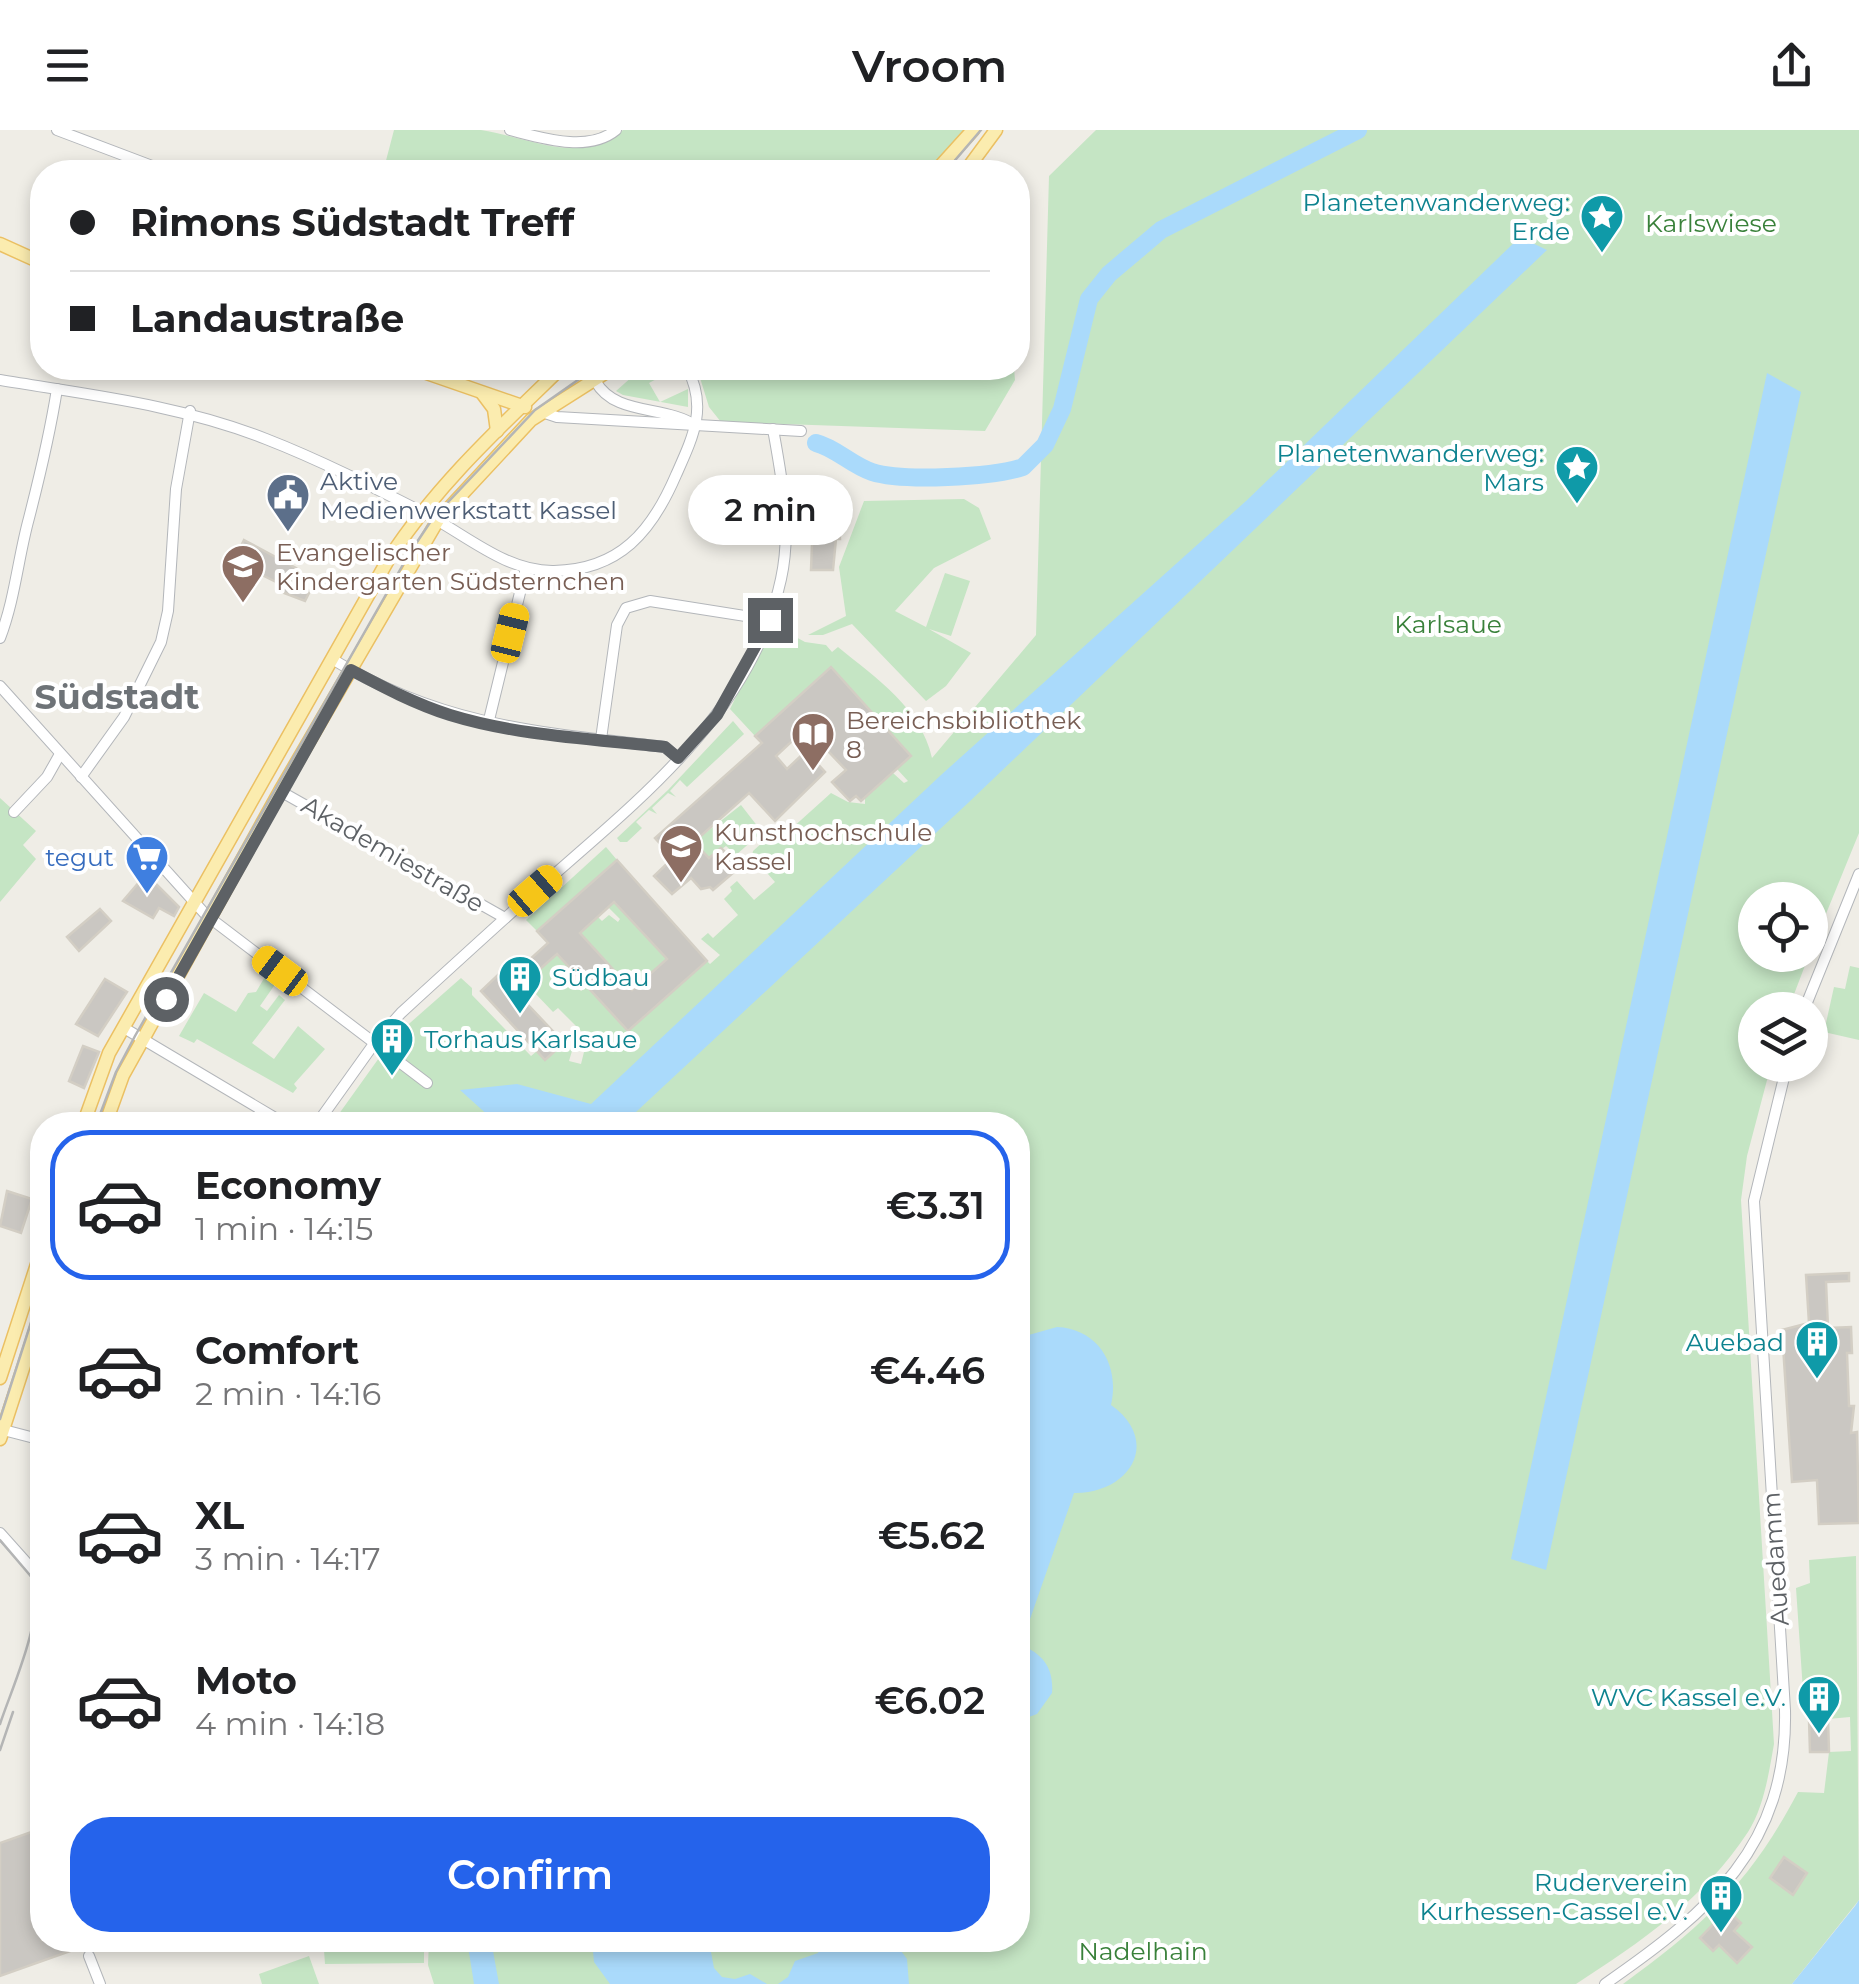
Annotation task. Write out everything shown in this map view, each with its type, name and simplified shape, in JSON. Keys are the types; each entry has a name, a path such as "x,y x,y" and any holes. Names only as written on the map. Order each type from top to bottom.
{"main road":[{"path":"946,160 973,130"},
{"path":"974,160 996,130"},
{"path":"0,244 30,258"},
{"path":"447,380 542,412"},
{"path":"88,1112 109,1053 388,560 422,512 548,380"},
{"path":"109,1112 123,1075 280,791 438,520 520,431 542,412 599,380"},
{"path":"482,392 494,410 496,430"},
{"path":"0,1378 30,1287"},
{"path":"1,1433 30,1346"}],"street":[{"path":"57,130 136,160"},
{"path":"510,130 567,142 592,141 616,130"},
{"path":"0,380 190,411 268,440 422,512 459,536 526,568 552,571 585,566 616,554 654,522 700,414 693,380"},
{"path":"596,382 602,393 618,402 681,415 696,426"},
{"path":"0,638 11,608 28,519 42,478 57,389"},
{"path":"80,777 124,717 161,642 168,612 176,488 190,411"},
{"path":"542,412 557,417 802,430"},
{"path":"325,1112 376,1041 678,758 717,715 770,620 788,538 773,429"},
{"path":"488,724 526,568"},
{"path":"601,739 617,624 626,608 650,600 770,620"},
{"path":"332,659 412,701 488,724 665,747 678,758"},
{"path":"0,686 211,920 427,1083"},
{"path":"14,812 47,777 60,754"},
{"name":"Akademiestraße","path":"280,791 505,918"},
{"path":"1811,992 1859,874"},
{"path":"124,1028 265,1112"},
{"name":"Auedamm","path":"1605,1984 1662,1943 1737,1870 1760,1838 1782,1774 1785,1710 1754,1201 1783,1082"},
{"path":"1,1433 30,1438"},
{"path":"2,1536 30,1567"},
{"path":"89,1956 100,1984"}],"green space":[{"path":"394,130 481,130 572,148 607,141 623,130 964,130 951,149 937,160 386,160"},
{"name":"Karlsaue","path":"1096,130 1859,130 1859,833 1828,909 1828,882 1738,882 1738,972 1803,972 1795,992 1738,992 1738,1082 1767,1082 1747,1156 1741,1200 1774,1744 1758,1812 1731,1856 1692,1898 1648,1935 1576,1984 434,1984 429,1952 1030,1952 1030,1112 340,1112 394,1037 461,978 472,988 472,995 531,1056 537,1051 546,1060 564,1043 572,1051 569,1061 581,1064 584,1052 575,1042 583,1033 558,1008 553,1012 533,991 523,999 515,991 557,954 576,974 570,979 581,991 587,987 628,1031 707,961 710,964 720,955 701,939 708,933 713,938 738,915 724,899 732,891 730,887 737,881 754,900 775,882 752,856 784,823 791,829 831,793 848,802 865,804 865,798 893,773 904,783 908,781 897,769 911,756 831,668 755,736 730,709 772,624 805,642 826,645 832,652 838,647 868,671 908,709 932,758 1036,635 1049,176"},
{"path":"628,380 655,380 649,383 660,402 623,395 616,391"},
{"path":"701,380 1015,380 985,431 721,422 709,407"},
{"path":"688,389 688,407 660,402"},
{"path":"964,499 979,508 991,539 934,568 895,611 926,627 945,573 970,581 951,636 929,629 971,653 946,686 926,701 852,624 823,635 808,635 846,616 839,567 864,501"},
{"path":"733,721 744,734 687,787 680,780 670,791 676,797 668,793 652,808 657,814 649,810 636,822 642,828 627,842 620,842 617,838"},
{"path":"0,798 36,831 23,845 36,859 0,902"},
{"path":"741,805 762,832 736,855 726,846 709,858 694,842"},
{"path":"606,847 617,860 537,931 526,920"},
{"path":"614,902 667,959 632,990 580,933 597,916 602,921 609,915 618,922 620,919 608,907"},
{"path":"1850,966 1859,968 1859,1040 1828,1033 1834,987 1845,989"},
{"path":"266,975 276,983 260,1006 267,1011 279,995 285,1000 252,1043 274,1059 298,1026 325,1049 294,1084 297,1088 293,1093 197,1039 194,1043 179,1036 204,993 236,1012"},
{"path":"1856,1556 1859,1900 1792,1984 1623,1984 1723,1900 1762,1852 1798,1792 1824,1793 1829,1752 1851,1751 1850,1717 1828,1719 1826,1692 1803,1691 1796,1588 1810,1583 1809,1560"},
{"path":"324,1952 424,1952 424,1963 325,1964"},
{"path":"309,1956 319,1984 262,1984 259,1974"}],"water":[{"path":"1520,237 1547,250 968,803 636,1112 484,1112 460,1090 517,1084 591,1104 941,775 1246,501"},
{"path":"1767,373 1801,392 1546,1570 1511,1559"},
{"path":"1057,1327 1072,1329 1095,1342 1109,1364 1111,1405 1135,1434 1136,1449 1133,1463 1111,1485 1074,1493 1030,1619 1030,1335"},
{"path":"1030,1650 1046,1663 1051,1676 1052,1693 1037,1714 1030,1717"},
{"path":"1859,1900 1859,1984 1792,1984 1855,1906"},
{"path":"469,1952 493,1952 499,1984 474,1984"},
{"path":"593,1952 711,1952 714,1968 722,1977 735,1979 750,1974 767,1984 610,1984 594,1962"},
{"path":"902,1952 907,1959 909,1984 778,1984 788,1977 795,1961 818,1953"}],"building":[{"path":"814,491 838,496 843,524 839,524 833,570 811,570"},
{"path":"244,540 296,568 290,580 310,591 305,601 279,591 282,585 256,572 259,565 237,554"},
{"path":"831,667 911,756 861,801 856,796 850,801 832,782 846,770 806,728 776,756 787,769 806,751 825,772 775,821 749,793 694,842 709,858 721,848 740,867 713,890 701,889 691,878 672,894 654,876 673,858 655,838 762,743 755,736"},
{"path":"617,860 707,961 628,1031 557,954 515,991 564,1043 545,1060 481,991 499,974 506,981 548,943 537,931","holes":["614,902 667,959 632,990 580,933"]},
{"name":"tegut","path":"146,874 179,907 174,916 159,908 153,918 123,901"},
{"path":"100,909 111,921 79,951 67,937"},
{"path":"105,979 127,992 98,1036 76,1024"},
{"path":"83,1046 99,1052 84,1088 69,1081"},
{"path":"7,1191 30,1198 21,1233 0,1226"},
{"name":"Auebad","path":"1849,1273 1849,1281 1826,1282 1828,1328 1851,1327 1852,1353 1847,1353 1849,1406 1854,1406 1851,1433 1857,1432 1859,1523 1819,1524 1817,1480 1792,1482 1782,1330 1809,1323 1806,1275"},
{"name":"WVC Kassel e.V.","path":"1828,1718 1829,1752 1810,1752 1809,1719"},
{"path":"30,1832 30,1952 68,1952 0,1976 0,1843"},
{"path":"1784,1857 1807,1873 1793,1895 1770,1878"},
{"name":"Ruderverein Kurhessen-Cassel e.V.","path":"1727,1910 1741,1923 1734,1931 1752,1947 1737,1963 1719,1945 1713,1951 1700,1938"}],"waterway":[{"path":"816,443 864,469 886,475 948,477 1023,467 1045,445 1062,409 1089,299 1109,274 1161,230 1358,130"}],"tram line":[{"path":"955,160 981,130"},
{"path":"101,1112 135,1036 409,554 433,518 535,410 578,380"},
{"path":"0,1419 30,1325"},
{"path":"0,1540 30,1575"},
{"path":"0,1724 30,1635"},
{"path":"0,1750 13,1712"}],"place":[{"name":"Planetenwanderweg: Erde","path":"1602,254"},
{"name":"Planetenwanderweg: Mars","path":"1577,505"},
{"name":"Aktive Medienwerkstatt Kassel","path":"288,533"},
{"name":"Evangelischer Kindergarten Südsternchen","path":"243,604"},
{"name":"Bereichsbibliothek 8","path":"813,772"},
{"name":"Kunsthochschule Kassel","path":"681,884"},
{"name":"tegut","path":"147,895"},
{"name":"Südbau","path":"520,1015"},
{"name":"Torhaus Karlsaue","path":"392,1077"},
{"name":"Auebad","path":"1817,1380"},
{"name":"WVC Kassel e.V.","path":"1819,1735"},
{"name":"Ruderverein Kurhessen-Cassel e.V.","path":"1721,1934"}],"district":[{"name":"Südstadt","path":"117,696"}],"route":[{"path":"166,999 351,670 412,701 454,716 549,733 665,747 678,758 717,715 770,620"}],"park label":[{"name":"Karlswiese","path":"1711,223"},
{"name":"Nadelhain","path":"1143,1951"}]}
